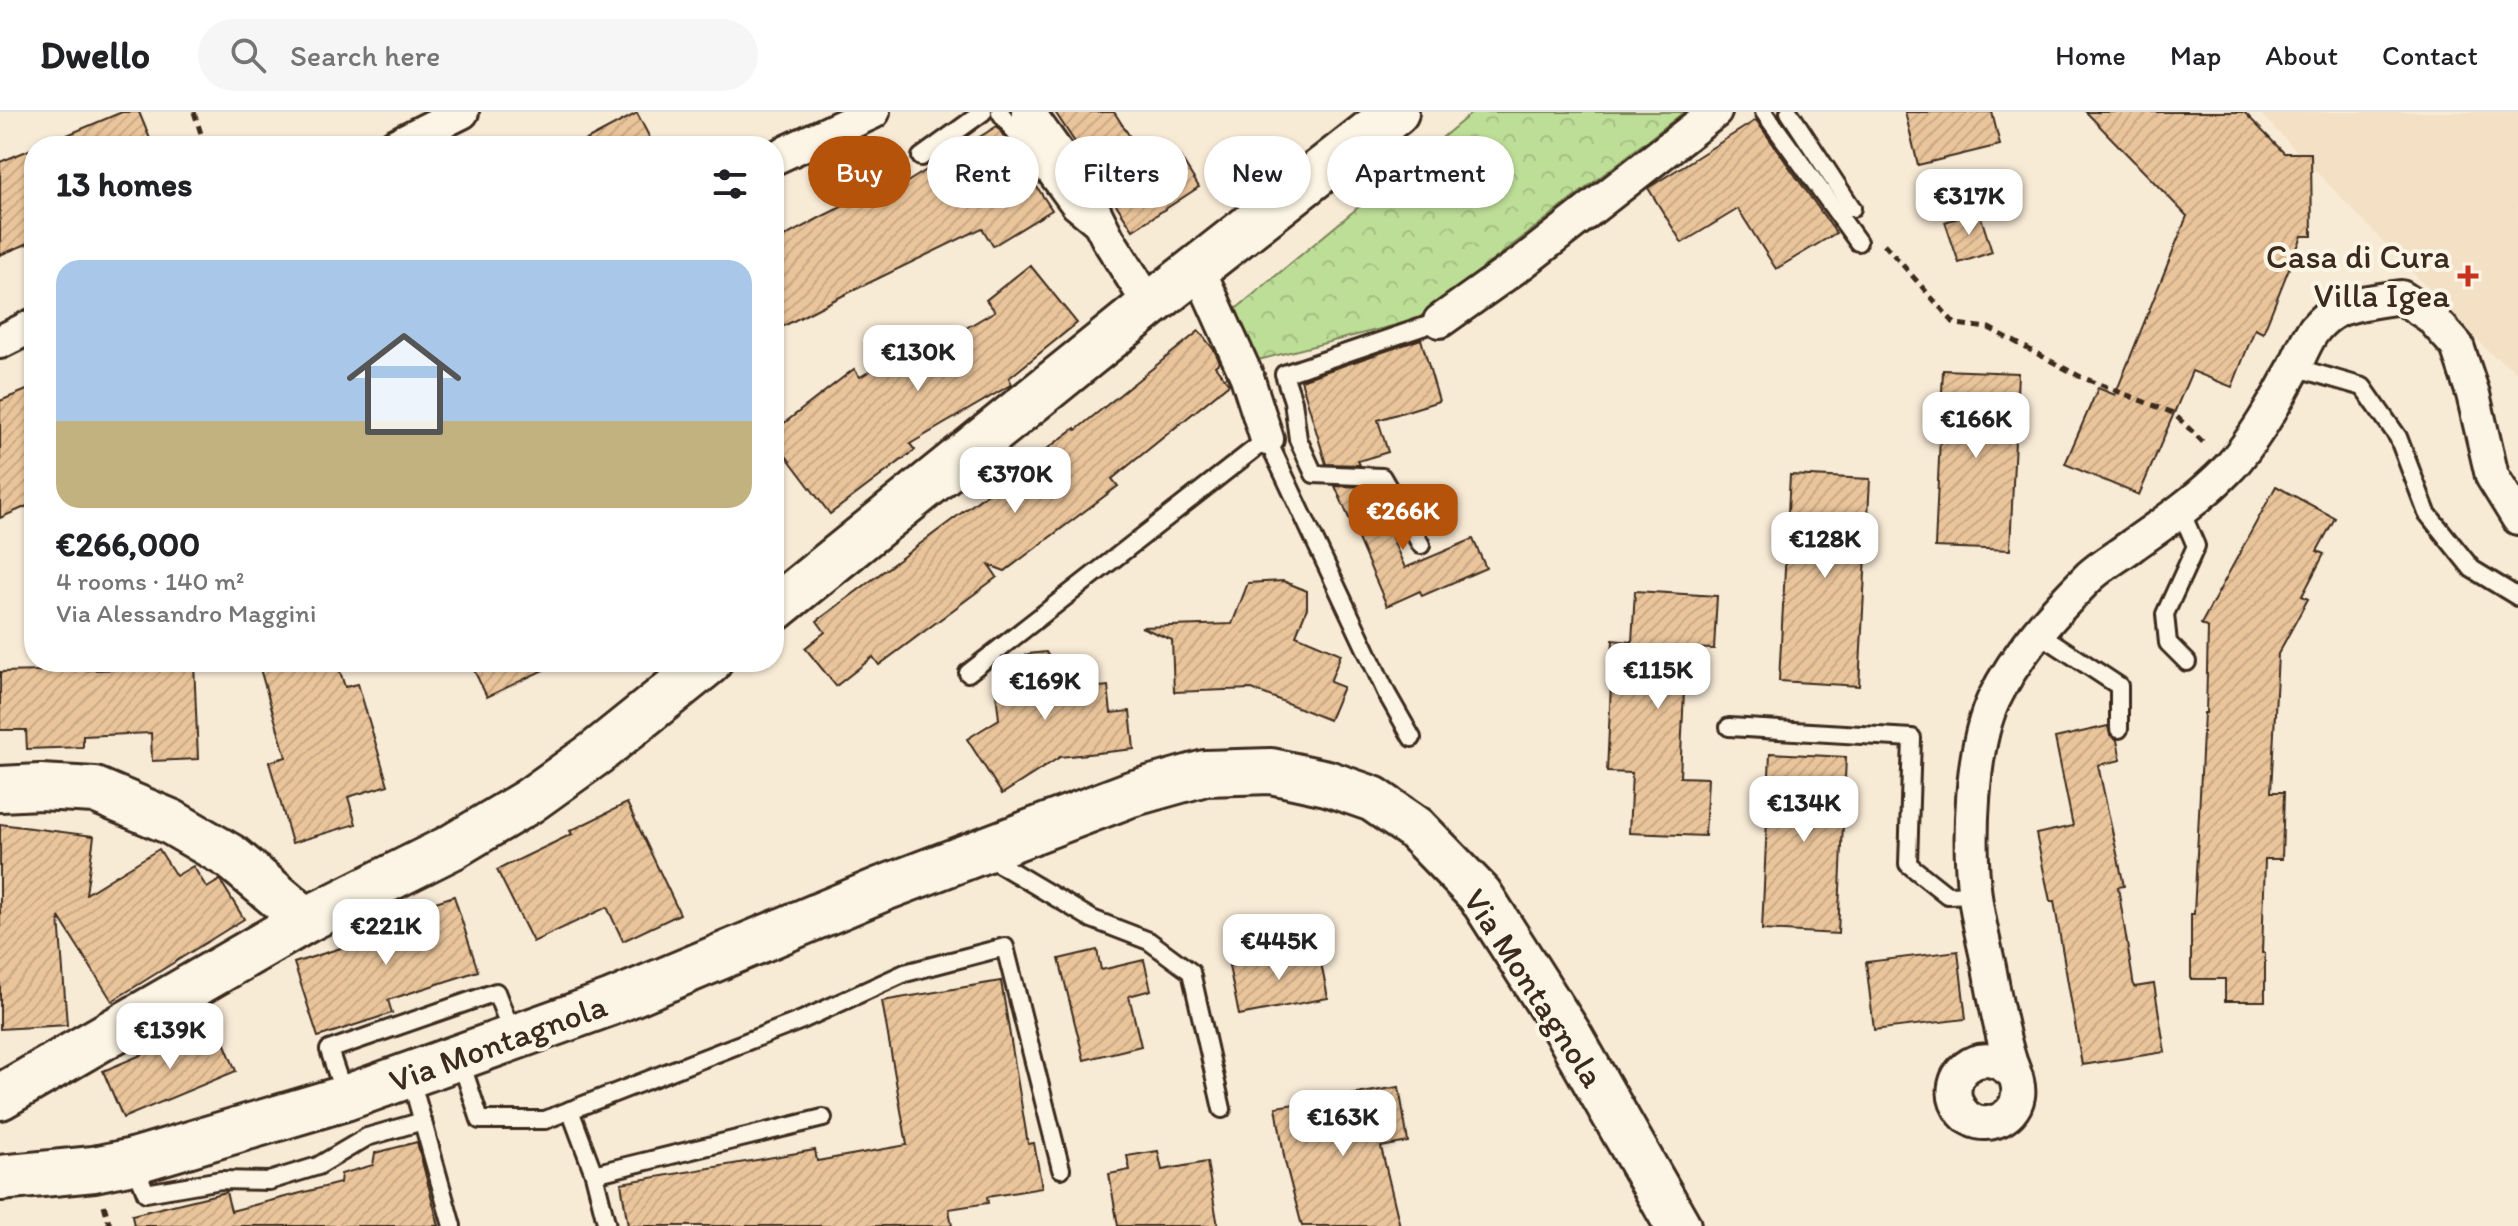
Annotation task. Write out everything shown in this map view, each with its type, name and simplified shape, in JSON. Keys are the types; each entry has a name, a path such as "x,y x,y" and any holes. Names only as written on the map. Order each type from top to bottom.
{"main road":[{"path":"784,601 1150,305 1396,112"},
{"path":"0,1097 306,920 452,847 529,801 596,753 697,672"},
{"name":"Via Montagnola","path":"0,1178 94,1169 133,1161 345,1098 610,1003 882,889 1131,794 1205,773 1271,771 1327,783 1373,799 1415,828 1480,895 1569,1035 1678,1226"},
{"path":"0,789 40,787 95,790 171,822 231,857 306,920"}],"street":[{"path":"414,136 462,112"},
{"path":"784,153 873,112"},
{"path":"1028,112 1083,189 1108,239 1150,305"},
{"path":"1440,321 1523,262 1715,112"},
{"path":"1198,268 1252,390 1267,439"},
{"path":"2002,1034 1966,1067 1955,1086 1957,1103 1971,1120 1987,1123 2008,1116 2015,1107 2019,1088 2002,1034 1975,894 1972,819 1977,756 1993,700 2037,632 2093,573 2181,511 2230,467 2294,367 2306,339 2332,313 2401,297 2430,316 2457,346 2473,394 2492,476 2518,518"},
{"path":"0,342 24,330"},
{"path":"1966,1067 1975,1061 2000,1062 2016,1077"}],"lane":[{"path":"921,157 983,112"},
{"path":"1000,112 1071,209 1108,239"},
{"path":"1764,112 1858,242"},
{"path":"1789,112 1852,208"},
{"path":"1421,545 1382,477 1314,474 1298,439 1293,401 1284,374 1440,321"},
{"path":"2294,367 2363,387 2398,437 2427,513 2472,569 2518,597"},
{"path":"968,673 1267,439 1387,694 1412,738"},
{"path":"2181,511 2196,546 2165,614 2168,643 2187,662"},
{"path":"2037,632 2119,686 2119,729"},
{"path":"1729,727 1912,738 1908,864 1947,895 1975,894"},
{"path":"981,853 1092,919 1149,941 1191,972 1222,1109"},
{"path":"459,1057 480,1120 545,1120 802,1020 905,973 1005,947 1061,1169"},
{"path":"345,1098 329,1050 344,1044 496,992 514,1038"},
{"path":"410,1075 452,1226"},
{"path":"570,1110 594,1174 607,1226"},
{"path":"594,1174 823,1118"},
{"path":"133,1161 146,1193 221,1180 269,1181 318,1166 367,1137 423,1121"}],"path":[{"path":"194,112 202,136"},
{"path":"1852,208 1955,324 1989,328 2081,377 2173,413 2230,467"}],"shaded area":[{"name":"Casa di Cura Villa Igea","path":"2259,112 2518,112 2518,373 2490,353"}],"green space":[{"path":"1473,112 1684,112 1416,320 1250,362 1231,313 1357,208 1514,208 1514,136 1444,136"}],"building":[{"path":"122,112 139,112 149,136 65,136"},
{"path":"1055,112 1114,112 1129,136 1071,136"},
{"path":"1905,112 1992,112 2000,145 1918,165"},
{"path":"2086,112 2244,112 2284,153 2311,153 2312,236 2302,236 2263,333 2255,329 2232,387 2192,371 2139,495 2065,464 2098,388 2115,395 2187,216"},
{"path":"637,113 649,136 594,136"},
{"path":"1756,120 1836,233 1776,269 1738,209 1682,243 1648,188"},
{"path":"997,126 1004,136 981,136"},
{"path":"24,152 24,245 0,255 0,162"},
{"path":"927,170 927,208 1039,208 1039,190 1052,210 993,246 982,228 784,326 784,237 839,208 911,208 911,180"},
{"path":"1188,170 1199,187 1188,194"},
{"path":"1118,208 1167,208 1133,230"},
{"path":"1979,211 1992,252 1959,263 1945,222"},
{"path":"1030,265 1077,323 1009,378 1012,384 910,444 915,450 830,514 784,453 784,423 854,369 860,377 921,341 927,351 995,311 986,300"},
{"path":"1199,331 1214,350 1220,362 1215,366 1229,384 1112,479 1118,486 1005,571 989,565 997,577 879,665 873,657 836,686 805,648 825,632 817,621 1076,430"},
{"path":"1421,339 1439,401 1378,420 1388,452 1358,461 1360,465 1326,464 1301,380"},
{"path":"1943,370 2018,373 2010,550 1935,547"},
{"path":"24,391 24,507 0,518 0,401"},
{"path":"1790,475 1870,479 1859,686 1779,681"},
{"path":"1335,486 1370,487 1405,568 1473,539 1486,568 1422,596 1420,591 1387,606"},
{"path":"2276,486 2335,518 2317,551 2324,554 2302,596 2308,599 2278,654 2271,792 2284,792 2282,859 2265,859 2262,953 2265,953 2265,1001 2225,1001 2225,979 2191,979 2191,914 2194,914 2206,713 2208,628 2201,624"},
{"path":"1283,581 1307,591 1307,608 1296,635 1341,654 1330,682 1343,687 1329,720 1252,689 1174,692 1172,640 1141,627 1232,624 1248,583"},
{"path":"1635,591 1717,596 1714,649 1686,648 1680,777 1708,778 1705,836 1629,833 1632,773 1607,772 1613,640 1632,642"},
{"path":"1046,652 1057,670 1060,691 1108,686 1111,713 1130,711 1134,749 1060,757 1002,794 967,739 999,719 993,667 1011,665 1028,654"},
{"path":"0,672 194,672 198,759 152,761 151,733 83,736 83,747 27,749 26,730 0,730"},
{"path":"261,672 340,672 345,687 358,684 388,785 348,797 356,824 292,843 269,762 286,757"},
{"path":"475,672 539,672 487,697"},
{"path":"2108,726 2110,735 2117,740 2121,760 2098,765 2124,886 2118,887 2134,987 2154,984 2165,1052 2082,1065 2054,901 2050,901 2036,834 2073,826 2055,738"},
{"path":"1770,753 1846,757 1838,934 1762,930"},
{"path":"627,803 680,914 623,941 607,907 533,942 497,870"},
{"path":"0,824 94,836 86,894 159,849 176,876 193,866 207,888 220,880 244,919 112,1001 59,917 67,1025 0,1029"},
{"path":"454,896 478,971 388,1000 392,1013 318,1037 294,963 384,934 380,920"},
{"path":"1318,948 1328,998 1239,1015 1229,966"},
{"path":"1097,950 1101,970 1144,960 1151,990 1129,996 1141,1046 1084,1060 1059,959"},
{"path":"1958,951 1966,1019 1874,1030 1866,962"},
{"path":"1001,981 1028,1144 1034,1143 1042,1188 987,1197 988,1203 949,1209 952,1226 628,1226 621,1183 815,1150 817,1161 907,1145 882,1001"},
{"path":"216,1023 236,1071 123,1118 103,1071"},
{"path":"1399,1087 1408,1142 1381,1147 1400,1226 1302,1226 1285,1162 1276,1107"},
{"path":"417,1142 439,1226 134,1226 132,1215 226,1192 231,1211 340,1183 341,1174 373,1165 375,1153"},
{"path":"1158,1151 1162,1170 1207,1162 1218,1226 1118,1226 1109,1174 1130,1170 1127,1156"}],"place":[{"name":"Casa di Cura Villa Igea","path":"2468,276"}]}
